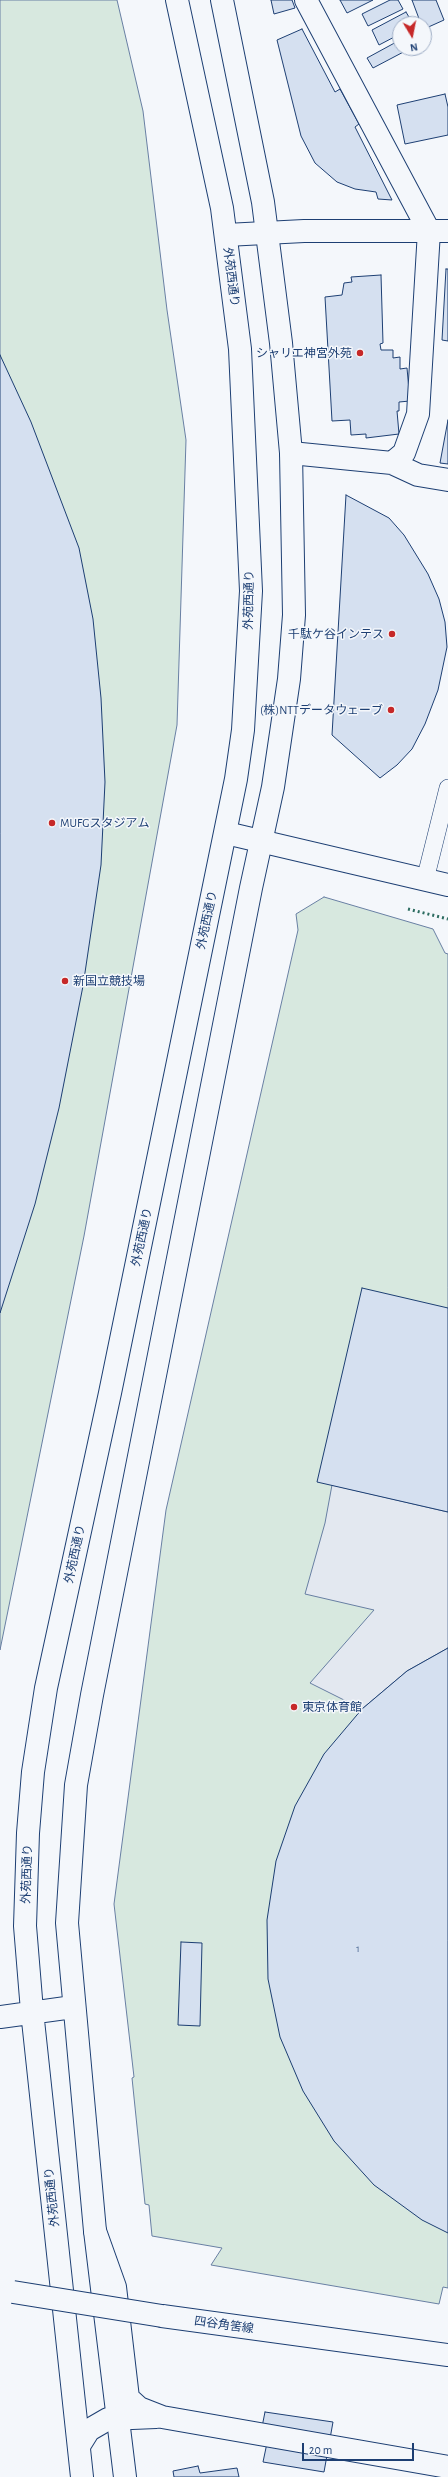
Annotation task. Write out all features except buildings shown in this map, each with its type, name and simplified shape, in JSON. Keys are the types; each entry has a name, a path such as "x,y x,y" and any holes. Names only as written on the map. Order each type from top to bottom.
{"main road":[{"name":"外苑西通り","path":"82,2477 32,2011 25,1926 28,1833 33,1772 46,1688 226,833 243,730 251,591 240,349 226,234 222,208 177,0"},
{"path":"125,2477 95,2231 67,1923 76,1785 93,1688 283,732 294,615 291,453 268,232 222,0"},
{"path":"306,0 439,231 418,414 404,453 392,464"},
{"path":"226,234 268,232 439,231"},
{"path":"291,453 392,464 418,475 448,480"},
{"path":"226,833 448,885"},
{"path":"0,2017 32,2011 74,2007"},
{"path":"95,2231 115,2287 128,2398 139,2408 162,2417 448,2468"},
{"name":"四谷角筈線","path":"7,2290 162,2316 448,2355"},
{"path":"79,2446 88,2430 108,2419 162,2417"}],"lane":[{"path":"425,880 448,788"}],"shaded area":[{"name":"新国立競技場","path":"0,0 117,0 143,111 167,310 186,440 177,725 84,1236 0,1650"},
{"name":"東京体育館","path":"324,897 433,929 445,953 448,954 448,2288 443,2287 439,2304 211,2265 222,2248 152,2236 149,2205 145,2204 132,2078 134,2077 114,1904 166,1510 298,930 296,914"},
{"path":"332,1485 448,1512 448,1648 407,1671 362,1709 310,1683 374,1610 305,1594 325,1523"}],"hedge":[{"path":"408,909 448,919"}],"place":[{"name":"シャリエ神宮外苑","path":"360,353"},
{"name":"千駄ケ谷インテス","path":"392,634"},
{"name":"(株)NTTデータウェーブ","path":"391,710"},
{"name":"MUFGスタジアム","path":"52,823"},
{"name":"新国立競技場","path":"65,981"},
{"name":"東京体育館","path":"294,1707"}]}
